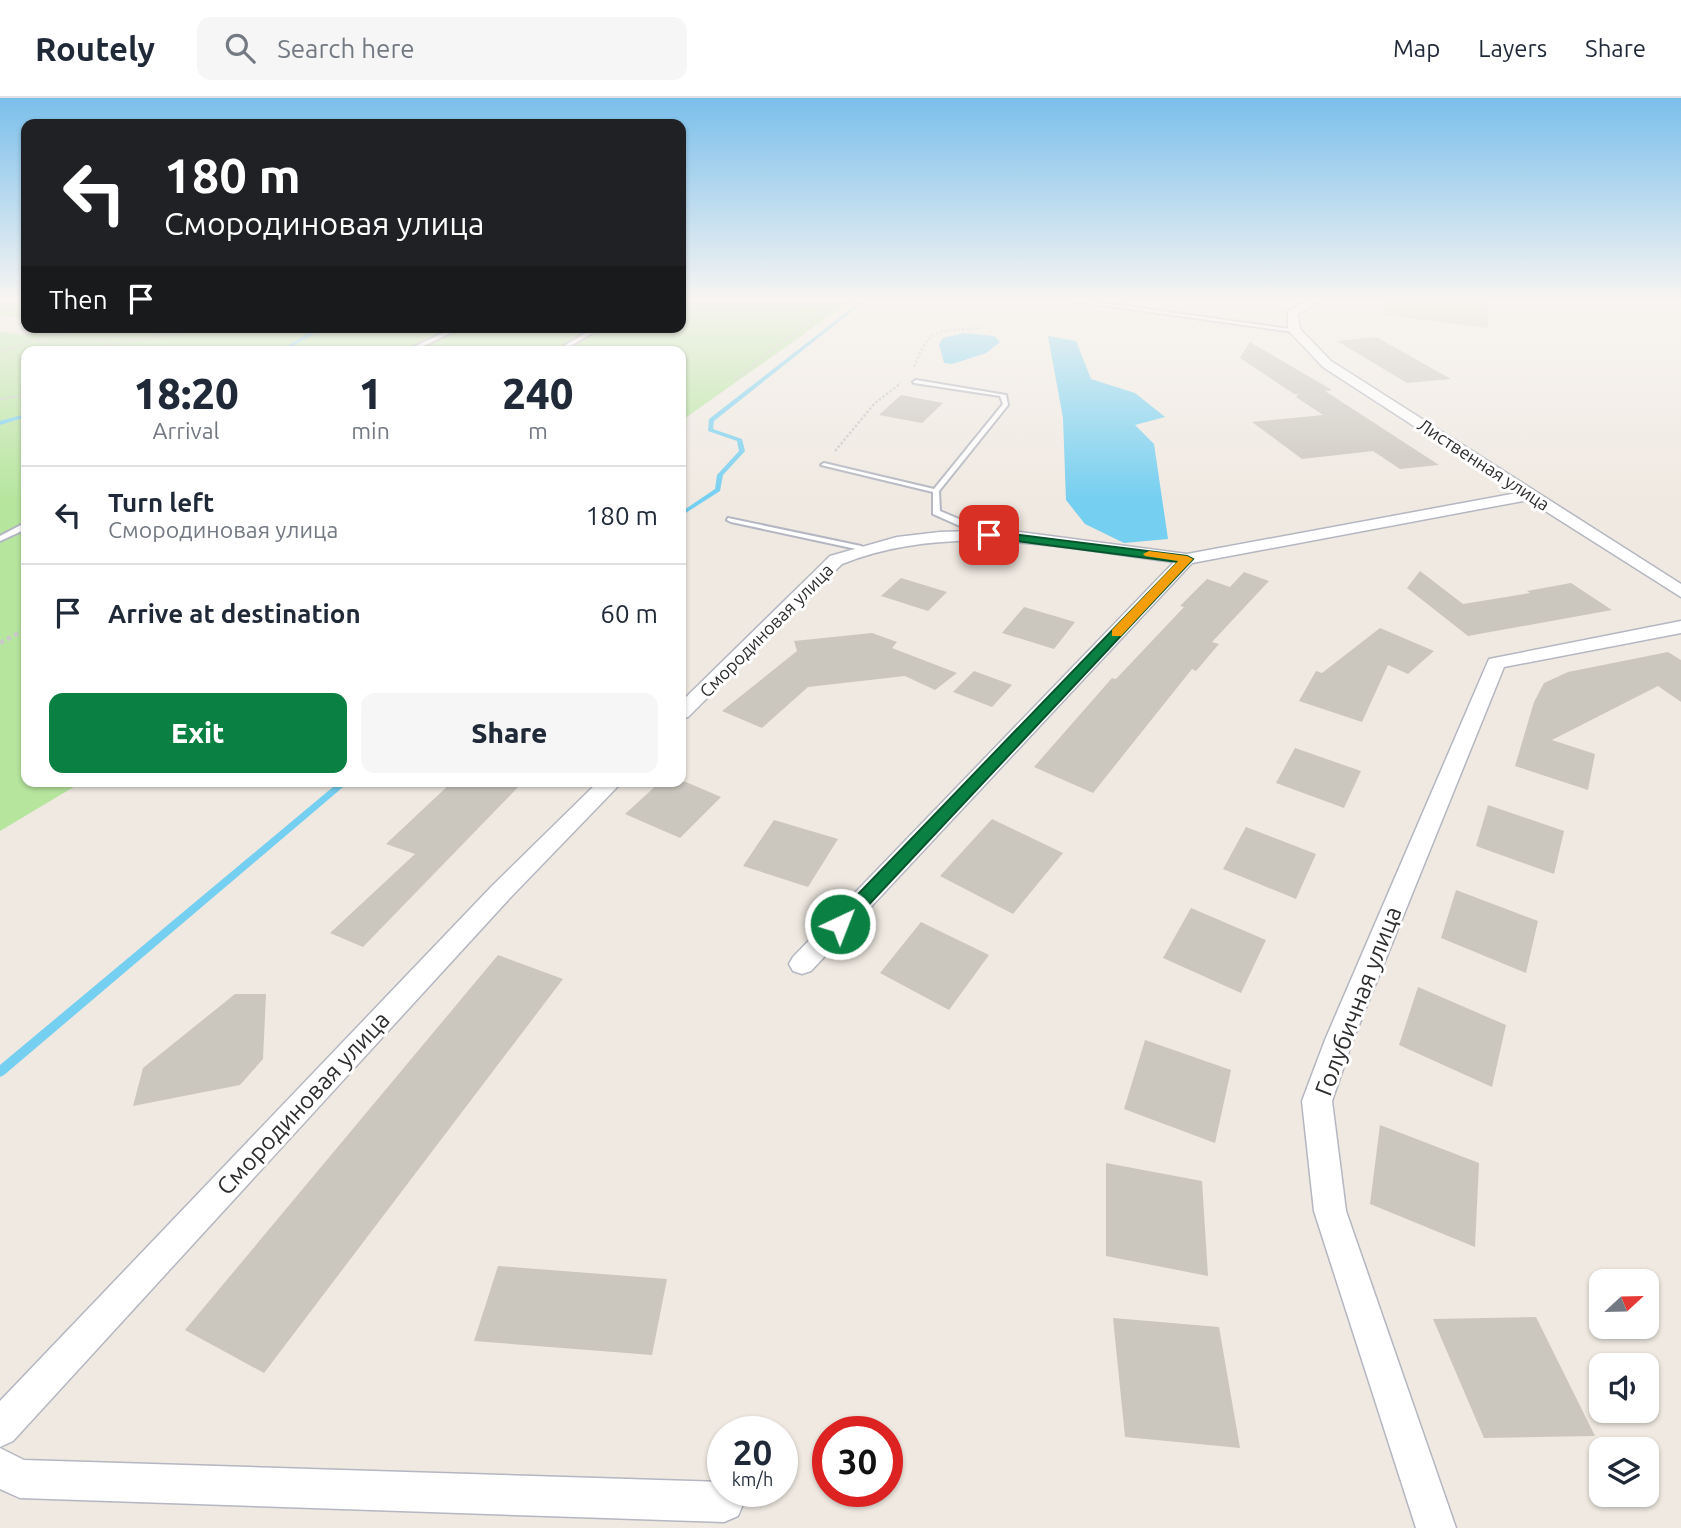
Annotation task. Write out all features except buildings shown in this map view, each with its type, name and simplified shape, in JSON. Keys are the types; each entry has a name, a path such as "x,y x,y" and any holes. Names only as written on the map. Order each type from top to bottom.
{"street":[{"name":"Лиственная улица","path":"1333,367 1681,592"},
{"path":"802,964 1187,559 1533,495"},
{"name":"Смородиновая улица","path":"686,708 836,560 861,548 974,535 1004,535 1187,559"},
{"path":"1655,575 1681,572"},
{"name":"Голубичная улица","path":"1436,1528 1329,1212 1317,1101 1339,1040 1496,663 1681,627"},
{"name":"Смородиновая улица","path":"0,1428 499,893 606,787"},
{"path":"0,1467 20,1479 707,1501"}],"lane":[{"path":"916,382 1003,395 1006,404 936,491 936,512 963,524 974,535"},
{"path":"824,465 936,491"},
{"path":"731,520 861,548"},
{"path":"0,539 21,528"}],"path":[{"path":"735,380 752,367"},
{"path":"0,399 21,396"},
{"path":"0,643 21,632"}],"green space":[{"path":"0,367 21,367 21,787 74,787 0,831"},
{"path":"686,367 758,367 686,417"}],"water":[{"path":"1054,367 1086,367 1091,379 1135,393 1165,417 1135,425 1154,444 1168,539 1124,543 1085,524 1066,500 1063,418"}],"waterway":[{"path":"686,511 718,490 720,475 742,451 740,440 710,430 711,420 779,367"},
{"path":"0,423 21,417"},
{"path":"0,1072 339,787"}],"slow traffic":[{"path":"1117,633 1187,559 1149,554"}],"route":[{"path":"840,924 1187,559 989,535"}]}
